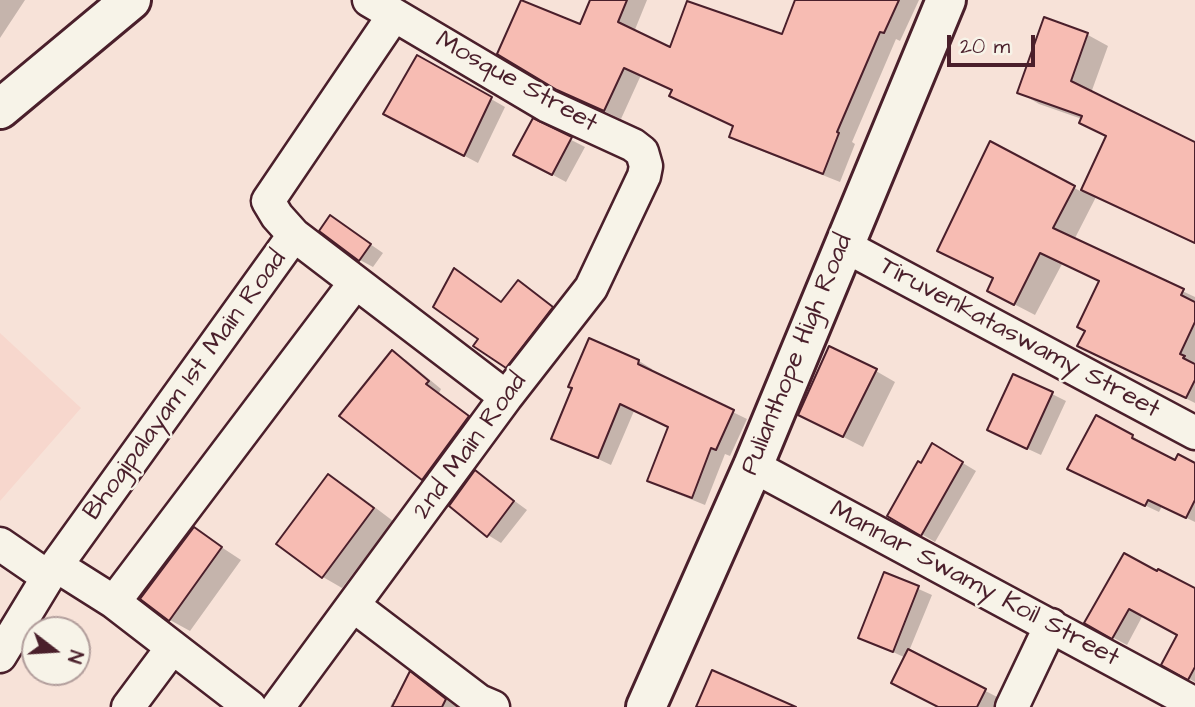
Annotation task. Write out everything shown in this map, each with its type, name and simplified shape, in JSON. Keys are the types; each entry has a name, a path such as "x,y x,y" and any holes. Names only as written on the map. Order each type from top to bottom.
{"main road":[{"path":"0,109 131,0"},
{"name":"Pulianthope High Road","path":"646,707 753,466 946,0"}],"street":[{"name":"Mosque Street","path":"381,7 548,106 633,145 642,152 646,166 643,176"},
{"path":"294,235 268,201 381,7"},
{"name":"2nd Main Road","path":"278,707 506,397 591,288 643,176"},
{"name":"Bhogipalayam 1st Main Road","path":"0,656 53,571 294,235 506,397"},
{"name":"Tiruvenkataswamy Street","path":"843,245 1195,433"},
{"path":"114,602 355,283"},
{"name":"Mannar Swamy Koil Street","path":"753,466 1195,704"},
{"path":"0,544 114,602 250,707"},
{"path":"354,606 479,701 493,707"},
{"path":"1012,707 1051,625"},
{"path":"128,707 172,648"}],"shaded area":[{"path":"0,333 81,408 0,501"}],"building":[{"path":"521,0 580,24 590,0 627,0 618,22 670,47 687,1 782,34 795,0 899,0 884,33 880,32 837,132 839,133 823,174 729,137 733,126 669,96 672,90 624,68 604,111 557,90 497,54"},
{"path":"1044,17 1088,33 1071,81 1195,142 1195,243 1081,190 1106,136 1079,123 1082,116 1017,93"},
{"path":"417,55 492,97 464,156 383,114"},
{"path":"533,118 572,137 552,175 513,155"},
{"path":"990,141 1075,186 1053,228 1184,289 1181,295 1195,302 1195,322 1180,354 1195,364 1195,380 1186,398 1077,346 1085,331 1077,327 1099,281 1040,253 1014,305 987,291 993,278 937,251"},
{"path":"330,215 371,244 359,261 319,231"},
{"path":"454,268 501,302 518,280 553,307 506,368 473,346 478,339 433,307"},
{"path":"589,338 639,360 638,364 734,410 716,450 711,448 692,498 647,481 668,427 620,404 598,458 551,439 572,388 568,387"},
{"path":"829,346 877,369 843,437 798,415"},
{"path":"392,350 429,381 426,384 469,416 422,480 339,416"},
{"path":"1013,374 1053,392 1027,449 987,430"},
{"path":"1096,415 1133,435 1132,438 1175,460 1178,454 1195,463 1195,500 1186,518 1148,500 1145,506 1067,469"},
{"path":"932,443 963,462 921,536 887,516 918,461 921,463"},
{"path":"475,470 514,501 487,537 449,506"},
{"path":"328,474 374,508 322,578 276,544"},
{"path":"194,527 222,547 169,621 140,599"},
{"path":"1124,553 1195,588 1195,667 1188,680 1161,665 1177,635 1129,609 1112,639 1084,623"},
{"path":"884,572 919,586 893,652 858,638"},
{"path":"908,649 986,689 977,707 938,707 891,683"},
{"path":"712,670 796,707 696,707"},
{"path":"410,671 446,699 442,707 392,707"}]}
